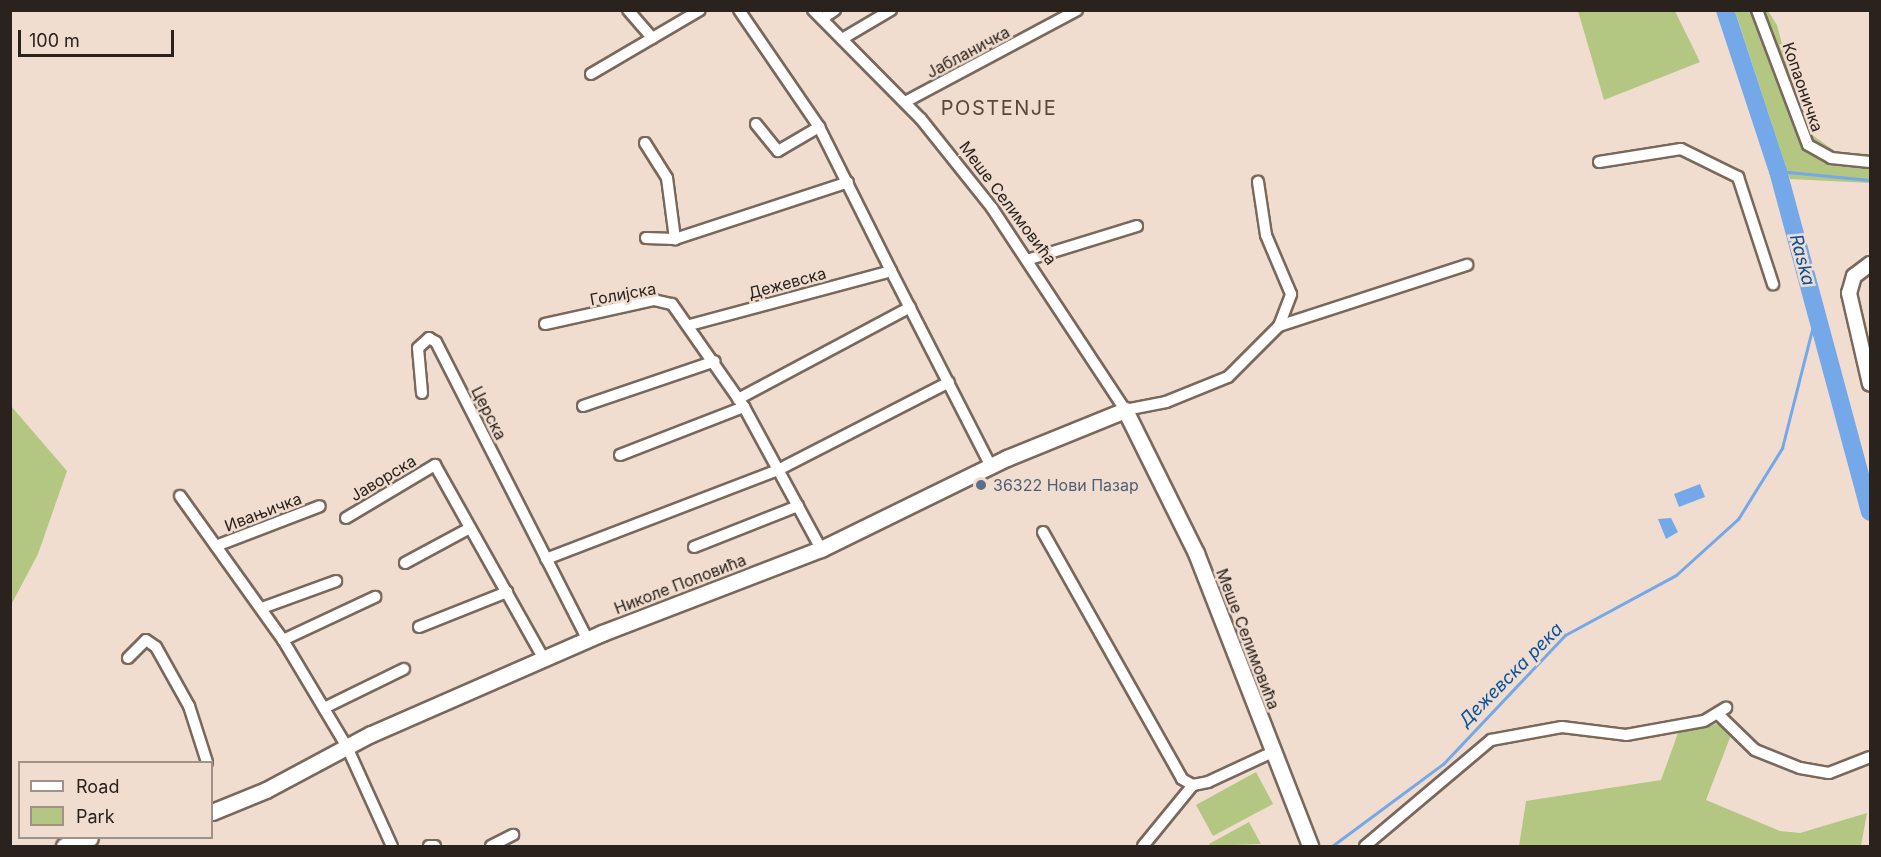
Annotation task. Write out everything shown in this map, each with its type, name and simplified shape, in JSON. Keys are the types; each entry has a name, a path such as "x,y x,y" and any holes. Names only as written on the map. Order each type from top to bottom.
{"main road":[{"name":"Николе Поповића","path":"213,812 347,747 544,659 821,549 991,466 1125,410"},
{"name":"Меше Селимовића","path":"1125,410 1196,553 1310,846"}],"street":[{"path":"628,10 652,38"},
{"path":"591,74 700,10"},
{"path":"739,10 819,127 991,466"},
{"name":"Меше Селимовића","path":"813,10 905,102 1030,259 1125,410"},
{"path":"822,19 835,10"},
{"path":"842,39 891,10"},
{"name":"Јабланичка","path":"905,102 1077,10"},
{"name":"Копаоничка","path":"1757,10 1808,145 1831,158 1870,162"},
{"path":"756,124 778,151 819,127"},
{"path":"645,143 667,178 675,239"},
{"path":"1599,162 1681,148 1738,177 1773,284"},
{"path":"646,238 675,239 848,182"},
{"path":"1125,410 1166,402 1228,377 1279,326 1291,294 1266,235 1258,182"},
{"path":"1030,259 1137,226"},
{"path":"1870,264 1854,276 1850,293 1870,384"},
{"path":"1279,326 1467,265"},
{"name":"Дежевска","path":"690,325 891,271"},
{"name":"Голијска","path":"545,324 664,300 690,325 715,361 741,403 821,549"},
{"path":"620,455 741,403 909,307"},
{"name":"Церска","path":"422,393 418,348 429,338 436,342 588,640"},
{"path":"583,406 715,361"},
{"path":"546,559 778,470 949,382"},
{"name":"Јаворска","path":"346,518 435,465 544,659"},
{"name":"Ивањичка","path":"180,496 283,640 347,747"},
{"name":"Ивањичка","path":"216,546 320,506"},
{"path":"694,547 798,506"},
{"path":"405,563 470,528"},
{"path":"1043,532 1182,779 1193,784"},
{"path":"261,608 336,581"},
{"path":"418,627 507,592"},
{"path":"283,640 375,597"},
{"path":"128,658 146,640 156,647 189,706 207,761"},
{"path":"324,708 404,669"},
{"path":"1365,846 1491,740 1562,727 1626,735 1722,712 1755,750 1800,768 1829,773 1870,757"},
{"path":"347,747 392,846"},
{"path":"1143,846 1193,784 1273,752"},
{"path":"491,846 513,836"},
{"path":"429,846 435,846"}],"green space":[{"path":"1578,11 1675,11 1700,62 1604,100"},
{"path":"1735,11 1768,11 1777,25 1804,129 1836,152 1870,154 1870,183 1790,179"},
{"path":"11,406 67,471 38,554 11,605"},
{"path":"1721,723 1731,735 1706,800 1780,831 1800,833 1867,813 1861,846 1519,846 1526,801 1661,780 1678,733"},
{"path":"1256,772 1273,804 1213,836 1196,805"},
{"path":"1249,822 1261,844 1210,846 1209,844"}],"water":[{"path":"1700,484 1705,497 1679,507 1674,494"},
{"path":"1671,518 1678,532 1666,539 1658,519"}],"waterway":[{"name":"Raska","path":"1725,10 1778,171 1870,512"},
{"path":"1778,171 1870,180"},
{"name":"Дежевска река","path":"1332,846 1443,764 1565,635 1676,575 1738,519 1782,448 1817,310"}],"place":[{"name":"36322 Нови Пазар","path":"981,485"}],"district":[{"name":"POSTENJE","path":"999,108"}]}
